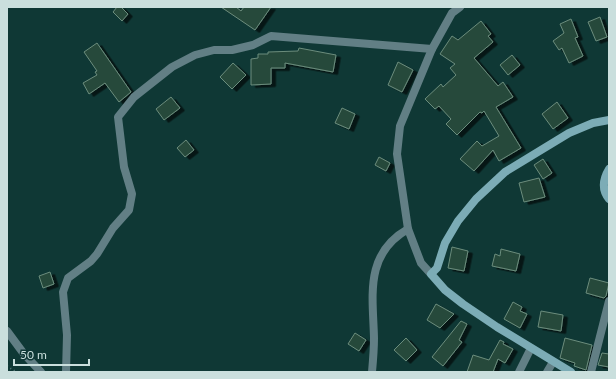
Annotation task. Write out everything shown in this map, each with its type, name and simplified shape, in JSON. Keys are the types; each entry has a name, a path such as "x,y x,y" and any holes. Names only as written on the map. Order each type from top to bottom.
{"main road":[{"path":"571,372 463,304 445,290 431,274 436,268 445,243 458,221 476,199 505,172 569,133 593,123 609,120"},
{"path":"609,169 603,184 609,199"}],"street":[{"path":"431,274 421,263 408,229 397,154 400,126 432,49 452,10 460,7"},
{"path":"66,372 65,364 67,335 63,292 68,278 91,261 113,228 129,210 132,194 124,167 118,117 134,97 172,67 195,54 214,50 232,50 253,45 271,36 432,49"},
{"path":"372,372 374,339 372,300 374,274 381,257 396,236 408,229"},
{"path":"591,372 609,301"},
{"path":"7,330 24,354 41,372"},
{"path":"519,372 531,348"},
{"path":"547,372 553,362"}],"path":[{"path":"7,366 16,372"}],"building":[{"path":"117,7 121,7 128,14 122,21 113,12"},
{"path":"221,7 236,7 241,11 244,7 271,7 255,30"},
{"path":"600,17 607,37 596,41 588,22"},
{"path":"571,19 578,37 575,38 583,56 569,63 562,48 559,50 553,41 564,33 560,24"},
{"path":"481,21 491,34 488,36 493,42 474,58 498,86 503,82 513,97 496,107 521,148 499,161 493,150 474,171 460,159 477,141 482,146 499,136 484,111 482,113 480,112 457,135 446,124 451,119 439,106 435,109 425,99 441,84 443,87 456,75 450,68 455,64 440,54 452,36 458,40"},
{"path":"97,43 131,92 119,102 105,83 89,94 83,83 97,75 95,72 97,71 84,52"},
{"path":"299,48 336,55 333,72 285,63 285,68 271,68 271,84 251,85 251,59 258,58 258,54 268,54 268,52 298,51"},
{"path":"512,55 520,65 508,75 500,65"},
{"path":"398,62 413,70 402,92 388,85"},
{"path":"233,63 246,75 232,89 220,77"},
{"path":"171,97 180,108 164,120 156,109"},
{"path":"557,102 568,118 553,129 542,114"},
{"path":"342,108 355,114 349,129 335,123"},
{"path":"186,140 194,150 185,157 177,148"},
{"path":"379,157 390,163 386,171 375,165"},
{"path":"543,159 552,173 543,179 534,165"},
{"path":"539,178 545,197 524,202 519,183"},
{"path":"452,247 468,251 464,271 448,268"},
{"path":"501,249 520,254 516,271 492,266 495,254 500,256"},
{"path":"50,272 54,284 43,288 39,276"},
{"path":"590,278 609,283 606,296 604,298 586,293"},
{"path":"513,302 522,307 520,311 527,314 520,328 504,319"},
{"path":"436,304 454,314 440,328 427,320"},
{"path":"541,311 563,315 561,331 538,327"},
{"path":"461,321 467,324 459,340 462,342 443,366 432,357"},
{"path":"355,333 366,340 359,351 348,344"},
{"path":"406,338 417,350 406,361 394,350"},
{"path":"565,338 592,345 586,370 574,366 575,363 560,358"},
{"path":"500,340 504,342 503,344 513,349 505,363 498,359 493,372 467,372 473,355 489,360"},
{"path":"602,353 609,354 609,367 598,365"}]}
